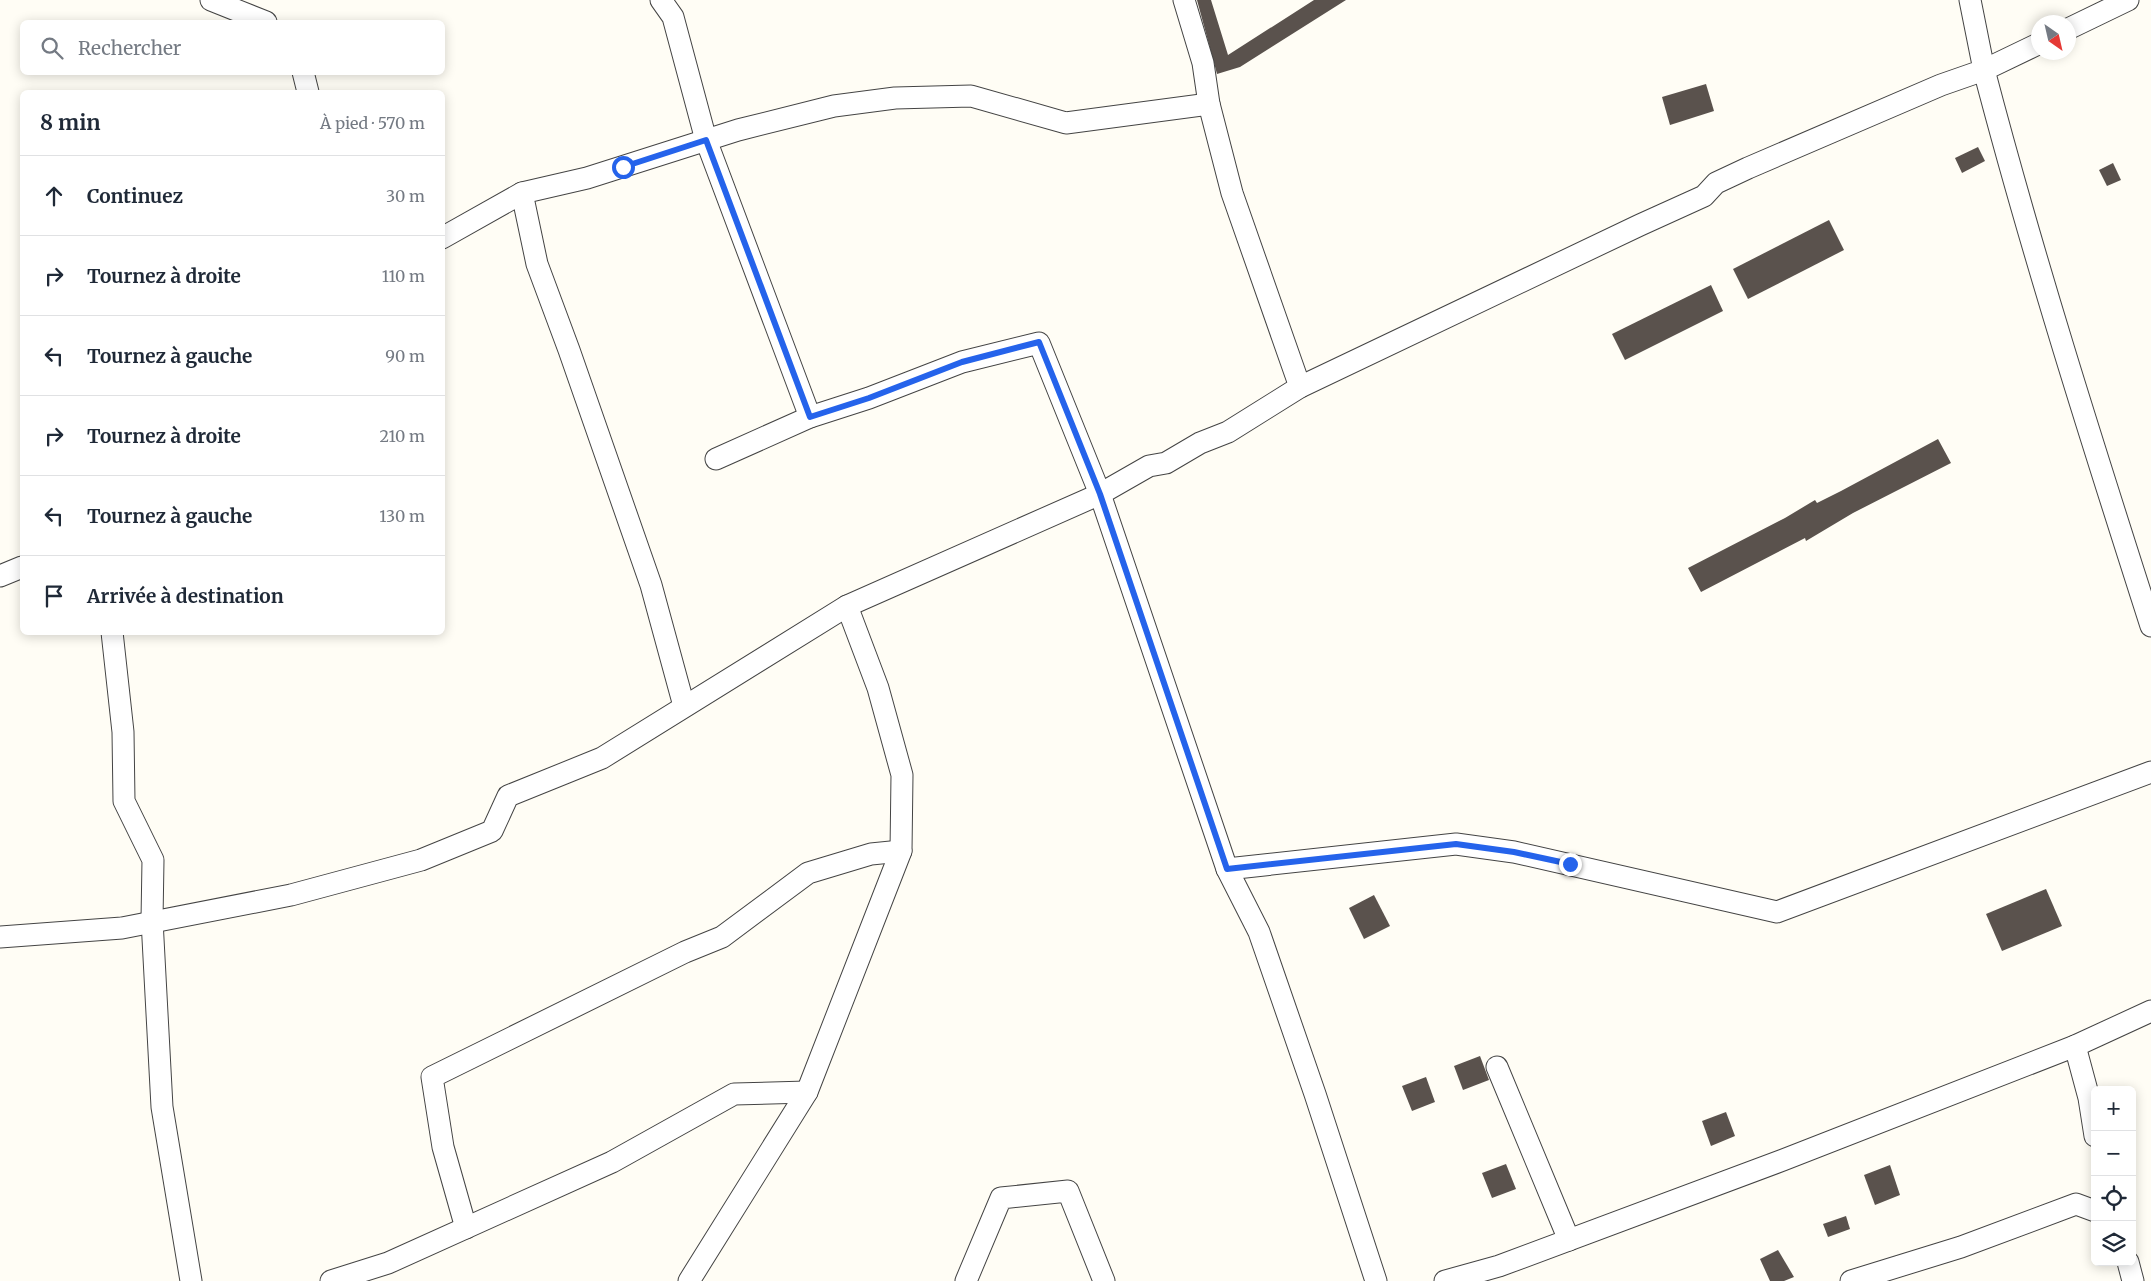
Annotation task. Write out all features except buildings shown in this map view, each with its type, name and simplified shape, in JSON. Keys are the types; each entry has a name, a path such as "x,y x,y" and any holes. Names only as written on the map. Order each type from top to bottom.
{"street":[{"path":"211,0 261,20"},
{"path":"661,0 673,17 706,140 810,417"},
{"path":"1184,0 1202,63 1232,193 1300,387"},
{"path":"1970,0 1984,70 2010,167 2101,472 2151,626"},
{"path":"2076,25 2128,0"},
{"path":"0,937 122,928 152,920 291,895 421,860 492,831 508,796 602,758 847,606 1100,494 1150,466 1166,462 1200,443 1228,432 1300,387 1704,196 1716,183 1941,85 1984,70 2031,47"},
{"path":"304,75 308,90"},
{"path":"445,236 522,193 587,178 706,140 834,106 895,98 971,96 1066,123 1210,104"},
{"path":"522,193 537,264 651,585 684,706"},
{"path":"716,460 810,417 869,398 962,362 1039,342 1100,494 1227,869 1259,932 1315,1094 1376,1281"},
{"path":"0,576 20,567"},
{"path":"689,1281 807,1092 901,851 902,775 878,688 847,606"},
{"path":"112,635 123,732 124,801 152,860 152,920 162,1107 191,1281"},
{"path":"1227,869 1456,844 1514,852 1777,912 2151,772"},
{"path":"466,1228 443,1147 432,1077 684,952 722,937 808,873 871,854 901,851"},
{"path":"1445,1281 1499,1266 1783,1160 2075,1046 2151,1011"},
{"path":"2075,1046 2089,1098 2094,1131"},
{"path":"1497,1067 1568,1240"},
{"path":"331,1281 388,1263 612,1162 734,1094 807,1092"},
{"path":"966,1281 1001,1198 1068,1191 1104,1281"},
{"path":"1851,1281 1961,1247 2076,1204 2091,1210"},
{"path":"2129,1266 2134,1281"}],"route":[{"path":"623,167 706,140 810,417 869,398 962,362 1039,342 1100,494 1227,869 1456,844 1514,852 1570,864"}]}
